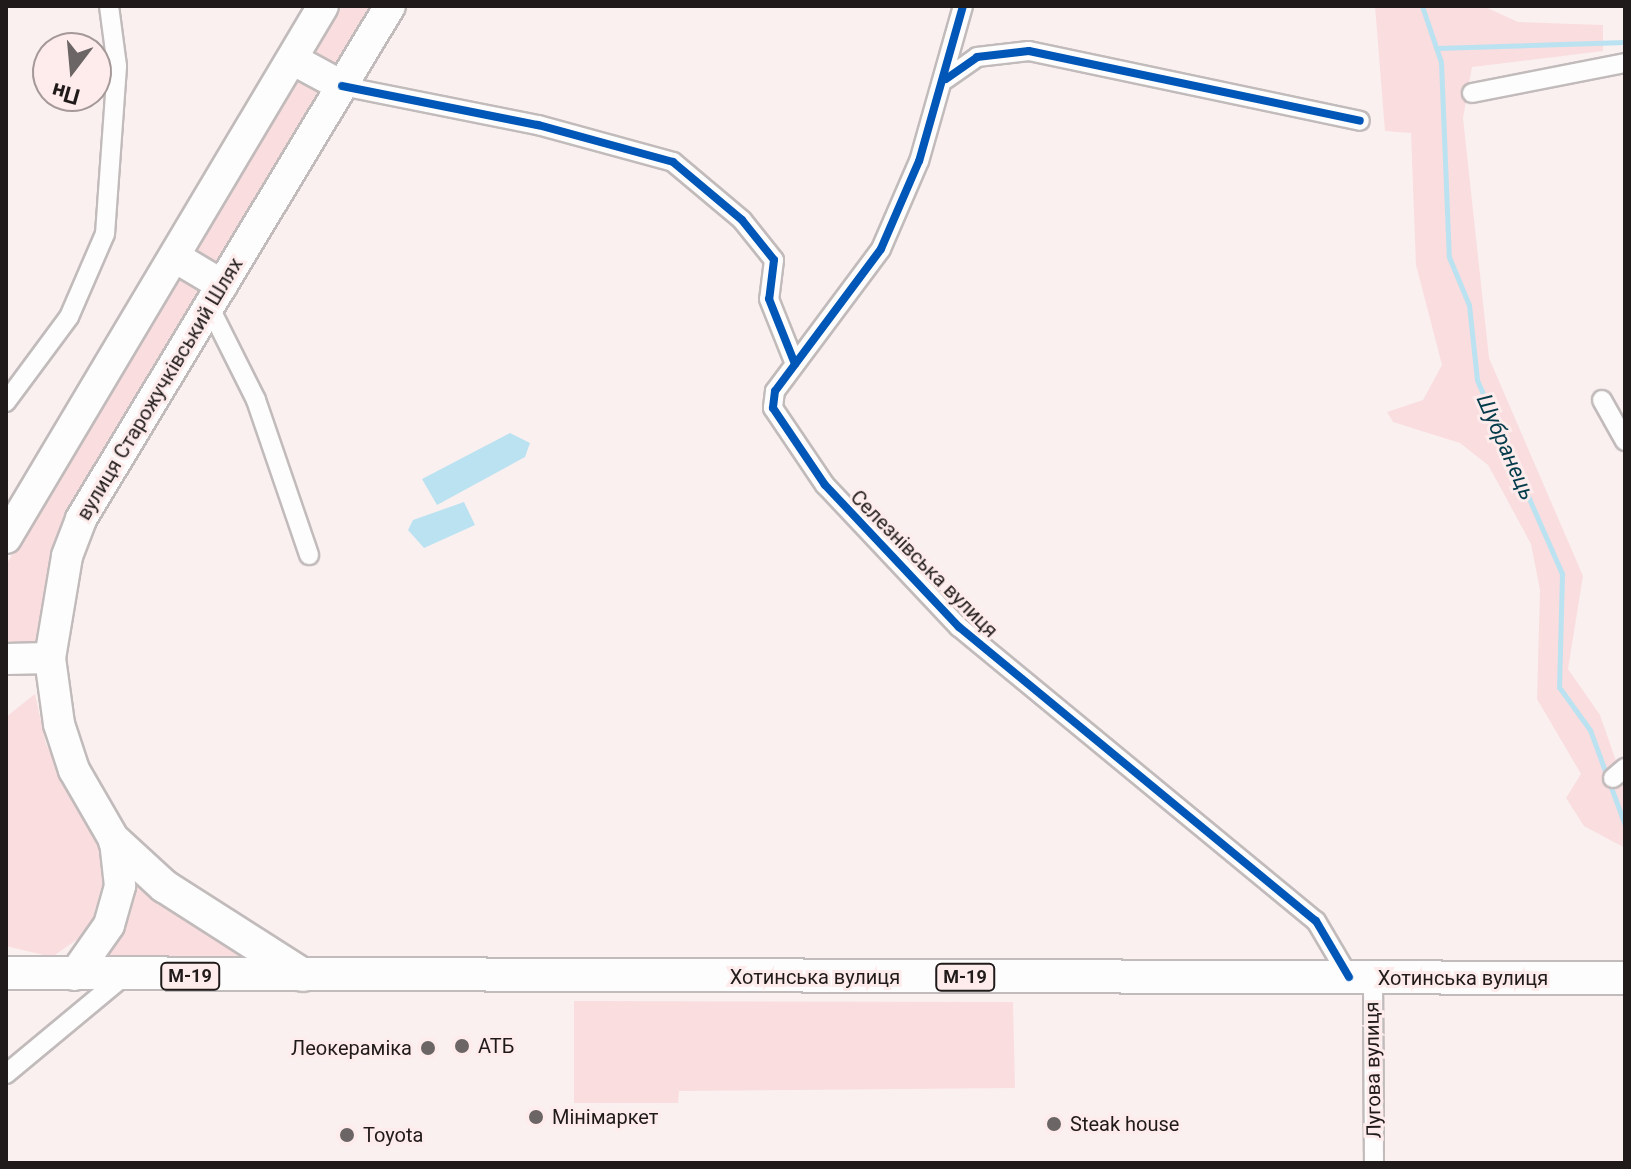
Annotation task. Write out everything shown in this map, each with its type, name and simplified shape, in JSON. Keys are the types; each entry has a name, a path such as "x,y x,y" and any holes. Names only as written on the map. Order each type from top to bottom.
{"highway":[{"path":"115,841 188,903 306,976"},
{"name":"Хотинська вулиця","path":"6,973 124,976 1625,978"}],"main road":[{"path":"6,538 323,6"},
{"name":"вулиця Старожучківський Шлях","path":"74,975 117,905 115,841 74,770 50,658 64,569 81,519 390,6"},
{"path":"292,59 342,86"},
{"path":"175,257 215,295"},
{"path":"6,659 50,658"}],"street":[{"path":"6,402 69,317 105,234 117,66 109,6"},
{"name":"Селезнівська вулиця","path":"963,6 946,79 881,249 855,292 795,364 773,408 825,485 959,627 1316,921 1361,977"},
{"path":"946,79 977,57 1029,51 1360,121"},
{"path":"1472,93 1625,63"},
{"path":"342,86 538,125 673,162 742,220 774,260 769,299 795,364"},
{"path":"215,295 256,400 309,555"},
{"path":"1602,400 1625,441"},
{"path":"6,1074 124,976"},
{"name":"Лугова вулиця","path":"1361,977 1374,1163"}],"shaded area":[{"path":"342,6 382,6 341,72 313,55"},
{"path":"1375,6 1483,6 1518,22 1603,25 1603,51 1472,67 1463,118 1489,358 1583,576 1568,669 1600,715 1625,787 1625,848 1584,826 1566,798 1581,774 1537,699 1540,590 1531,544 1504,494 1488,465 1460,443 1393,422 1387,412 1423,400 1442,365 1416,265 1411,133 1385,131"},
{"path":"299,79 326,94 215,267 196,249"},
{"path":"181,275 201,282 207,296 128,425 40,644 6,649 6,565"},
{"path":"35,694 46,744 100,849 105,875 89,931 52,957 6,946 6,717"},
{"path":"128,869 156,898 240,956 101,956"},
{"path":"574,1001 1013,1002 1015,1088 679,1091 678,1103 574,1103"}],"water":[{"path":"510,433 530,443 525,457 437,505 422,479"},
{"path":"464,502 475,525 424,548 408,530 413,520"}],"waterway":[{"name":"Шубранець","path":"1422,6 1441,62 1449,257 1469,305 1477,380 1562,574 1559,687 1590,730 1625,825"},
{"path":"1437,48 1625,42"}],"cycle path":[{"path":"963,6 919,161 881,249 775,391 773,408 825,485 959,627 1316,921 1349,977"},
{"path":"946,79 977,57 1029,51 1360,121"},
{"path":"342,86 538,125 673,162 742,220 774,260 769,299 795,364"}],"place":[{"name":"АТБ","path":"462,1046"},
{"name":"Леокераміка","path":"428,1048"},
{"name":"Мінімаркет","path":"536,1117"},
{"name":"Steak house","path":"1054,1124"},
{"name":"Toyota","path":"347,1135"}]}
